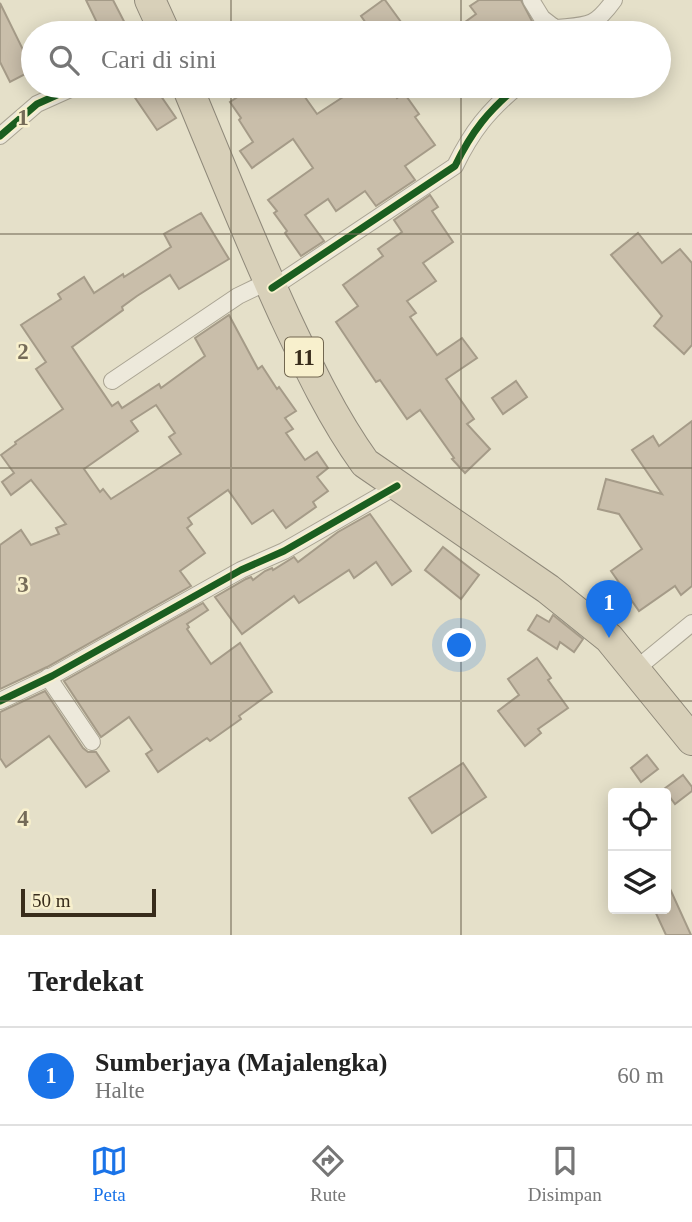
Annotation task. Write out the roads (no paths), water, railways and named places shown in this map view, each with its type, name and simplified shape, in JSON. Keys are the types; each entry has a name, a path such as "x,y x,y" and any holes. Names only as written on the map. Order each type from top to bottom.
{"highway":[{"path":"150,0 160,21"},
{"name":"11","path":"192,98 270,284 319,391 365,463 548,589 609,638 692,740"}],"street":[{"path":"531,0 546,21"},
{"path":"597,21 614,0"},
{"path":"0,136 37,104 50,98"},
{"path":"111,381 238,296 270,284 455,166 493,107 504,98"},
{"path":"0,701 241,570 284,551 397,486"},
{"path":"636,669 692,623"},
{"path":"48,677 92,742"}],"place":[{"name":"Sumberjaya (Majalengka)","path":"609,638"}]}
